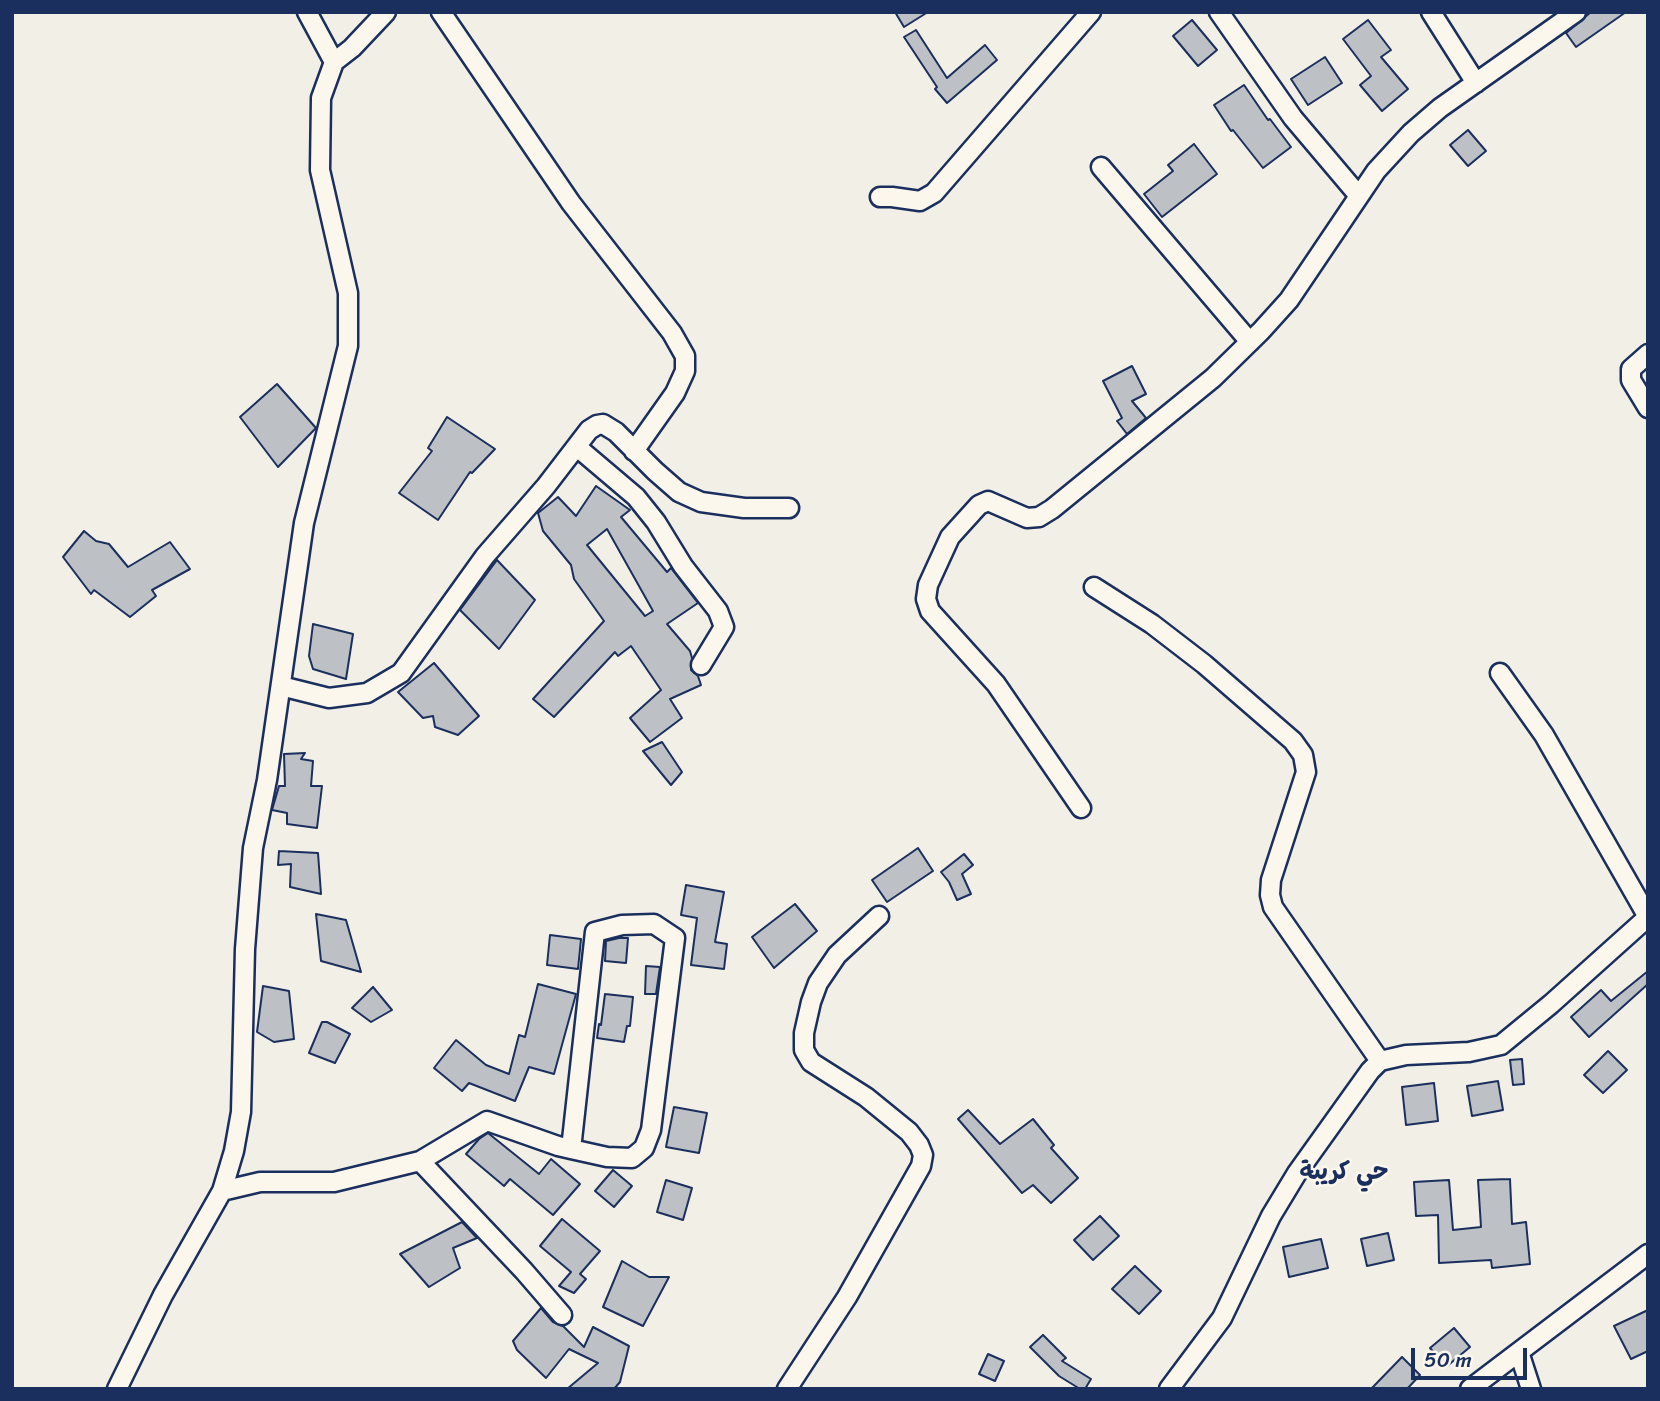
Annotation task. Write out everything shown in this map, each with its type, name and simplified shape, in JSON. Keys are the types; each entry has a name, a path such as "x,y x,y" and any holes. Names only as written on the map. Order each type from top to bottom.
{"street":[{"path":"307,12 334,62"},
{"path":"117,1389 163,1295 222,1191 234,1151 241,1112 245,949 253,848 281,686 304,523 348,346 348,293 320,170 320,98 334,62 352,48 386,12"},
{"path":"441,12 571,203 672,333 685,356 685,371 675,393 634,451"},
{"path":"880,197 920,201 934,192 1091,12"},
{"path":"1219,12 1293,118 1359,196"},
{"path":"1431,12 1476,83"},
{"path":"1080,808 996,684 930,611 926,599 929,585 950,537 979,505 988,501 1027,518 1039,516 1052,509 1213,378 1289,300 1376,171 1411,133 1440,108 1576,12"},
{"path":"1101,167 1250,342"},
{"path":"1648,354 1630,369 1631,380 1648,408"},
{"path":"281,686 330,698 367,693 401,673 485,556 547,486 589,430 597,425 603,424 616,432 679,492 701,502 744,508 789,508"},
{"path":"577,447 636,497 656,522 683,566 718,611 724,627 702,665"},
{"path":"1094,587 1152,624 1204,664 1293,741 1303,755 1306,772 1271,880 1270,895 1273,907 1380,1061"},
{"path":"1169,1389 1222,1318 1270,1216 1297,1173 1380,1061 1406,1055 1469,1052 1501,1045 1648,917 1544,735 1500,673"},
{"path":"787,1389 847,1297 921,1166 923,1155 909,1132 866,1097 811,1062 804,1050 804,1033 818,983 837,955 879,916"},
{"path":"222,1191 260,1182 334,1182 420,1161 487,1121 571,1149 607,1157 632,1158 644,1149 650,1130 675,938 654,924 622,925 596,932 571,1149"},
{"path":"420,1161 524,1270 562,1315"},
{"path":"1470,1389 1648,1254"},
{"path":"1519,1352 1531,1389"}],"building":[{"path":"895,12 928,12 904,27"},
{"path":"1591,12 1626,12 1576,47 1566,33"},
{"path":"1192,20 1217,50 1198,66 1173,36"},
{"path":"1368,20 1391,50 1381,57 1408,89 1382,111 1360,85 1371,76 1343,39"},
{"path":"916,30 947,78 985,45 997,60 947,103 935,89 937,87 904,37"},
{"path":"1325,57 1342,83 1308,105 1291,79"},
{"path":"1244,85 1291,147 1263,168 1233,130 1231,131 1214,105"},
{"path":"1468,130 1486,151 1468,166 1450,145"},
{"path":"1194,144 1217,174 1162,217 1144,194 1173,171 1168,165"},
{"path":"1132,366 1146,394 1132,401 1146,418 1127,434 1117,421 1122,418 1103,381"},
{"path":"277,384 316,428 278,467 240,417"},
{"path":"447,417 495,449 470,472 438,520 399,493 432,451 428,448"},
{"path":"596,486 630,510 621,517 667,572 671,568 698,603 667,624 690,651 691,670 698,676 701,685 670,699 682,718 650,742 630,718 661,690 631,646 618,656 615,652 554,717 533,699 604,621 574,579 571,565 543,531 538,513 558,497 576,516","holes":["607,529 653,611 645,616 587,545"]},
{"path":"84,531 96,541 109,544 128,567 170,542 190,569 152,590 156,596 130,617 94,590 91,594 63,557"},
{"path":"497,560 535,600 499,649 460,610"},
{"path":"313,624 353,634 346,679 313,669 309,656"},
{"path":"434,663 479,716 458,735 435,727 433,716 423,718 398,692"},
{"path":"662,742 682,772 671,785 643,751"},
{"path":"305,753 301,759 313,761 311,786 322,786 317,828 287,824 287,813 272,810 279,786 285,786 284,754"},
{"path":"918,848 933,871 887,902 872,880"},
{"path":"279,851 318,853 321,894 290,887 291,864 278,865"},
{"path":"964,854 973,865 962,874 971,894 957,900 941,872"},
{"path":"686,885 724,892 715,942 727,944 724,969 691,965 697,918 681,915"},
{"path":"795,904 817,931 774,968 752,937"},
{"path":"316,914 346,920 361,972 321,961"},
{"path":"550,935 581,939 578,969 547,965"},
{"path":"628,938 626,963 605,961 606,941"},
{"path":"646,966 660,967 656,994 645,994"},
{"path":"1648,971 1648,984 1589,1037 1571,1017 1601,990 1611,1001"},
{"path":"538,984 576,994 554,1074 529,1067 515,1101 469,1083 462,1091 434,1068 456,1040 486,1065 509,1074 519,1035 525,1037"},
{"path":"263,986 289,991 294,1039 274,1042 257,1032"},
{"path":"373,987 392,1010 371,1022 352,1008"},
{"path":"605,994 633,997 630,1026 627,1026 624,1042 597,1038"},
{"path":"322,1022 350,1034 335,1063 309,1053"},
{"path":"1608,1051 1627,1070 1603,1093 1584,1075"},
{"path":"1522,1059 1524,1084 1513,1085 1510,1060"},
{"path":"1498,1081 1503,1110 1472,1116 1467,1086"},
{"path":"1434,1083 1438,1121 1406,1125 1402,1087"},
{"path":"674,1107 707,1113 699,1153 666,1147"},
{"path":"968,1110 1000,1144 1033,1119 1054,1145 1051,1148 1078,1178 1051,1203 1033,1185 1022,1193 958,1119"},
{"path":"488,1133 539,1174 551,1159 580,1184 553,1215 510,1179 504,1186 466,1154"},
{"path":"613,1170 632,1186 614,1207 595,1191"},
{"path":"1510,1179 1512,1224 1526,1222 1530,1264 1492,1268 1491,1260 1439,1263 1438,1215 1416,1216 1414,1182 1449,1180 1453,1230 1481,1227 1478,1180"},
{"path":"666,1180 692,1188 683,1220 657,1212"},
{"path":"1100,1216 1119,1236 1093,1260 1074,1240"},
{"path":"562,1219 600,1251 580,1274 586,1279 574,1293 559,1286 571,1272 540,1246"},
{"path":"462,1222 477,1238 453,1248 460,1268 429,1287 400,1254"},
{"path":"1388,1233 1394,1260 1367,1266 1361,1239"},
{"path":"1321,1239 1328,1268 1289,1277 1283,1247"},
{"path":"622,1261 649,1277 669,1277 643,1326 603,1307"},
{"path":"1135,1266 1161,1291 1139,1314 1112,1289"},
{"path":"541,1308 553,1322 563,1326 584,1347 593,1327 629,1346 620,1382 614,1389 567,1389 598,1363 569,1349 546,1378 517,1350 513,1341"},
{"path":"1648,1310 1648,1351 1631,1359 1614,1326"},
{"path":"1454,1328 1470,1347 1446,1367 1430,1348"},
{"path":"1043,1335 1066,1358 1062,1361 1091,1379 1085,1389 1080,1389 1059,1376 1030,1347"},
{"path":"988,1354 1004,1361 995,1381 979,1374"},
{"path":"1402,1357 1420,1375 1407,1389 1371,1389"}],"district":[{"name":"حي كريبة","path":"1344,1173"}]}
